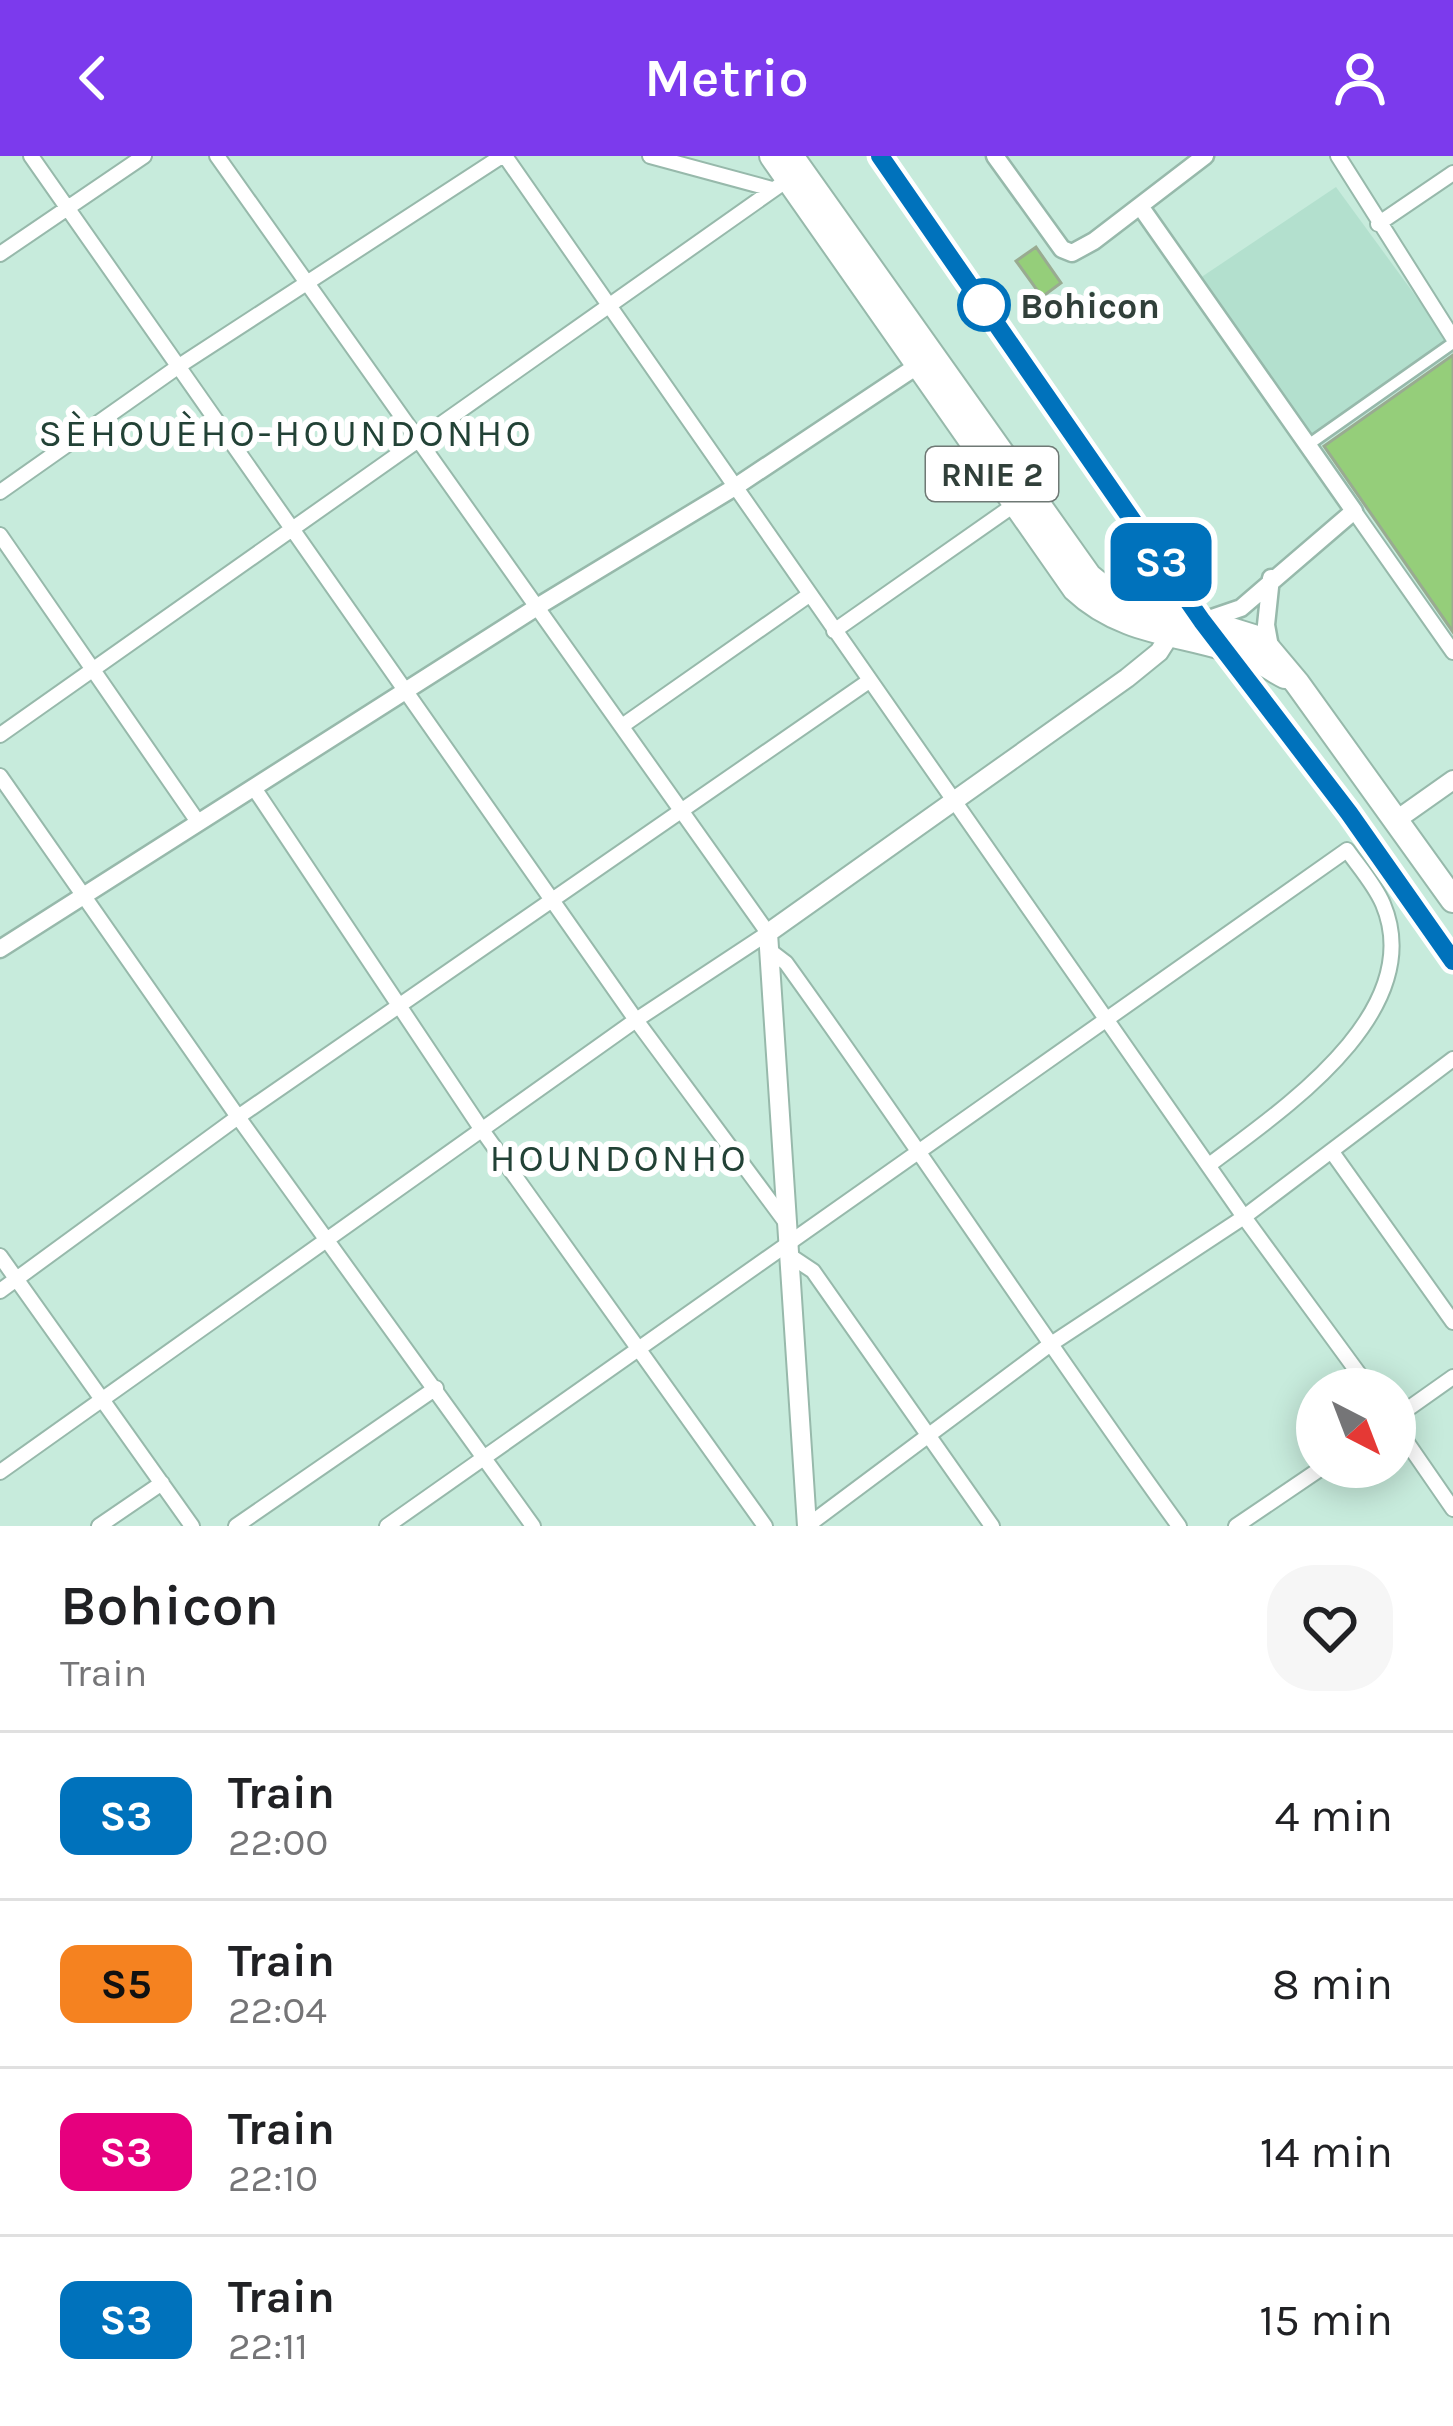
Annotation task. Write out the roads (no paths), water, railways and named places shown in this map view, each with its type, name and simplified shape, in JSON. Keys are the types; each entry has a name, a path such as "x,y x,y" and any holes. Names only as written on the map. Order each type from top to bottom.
{"highway":[{"name":"RNIE 2","path":"772,156 1089,576 1122,603 1184,625 1297,683"},
{"name":"RNIE 2","path":"924,361 1014,505 1091,604 1135,627 1184,625 1248,634 1270,648 1453,900"}],"main road":[{"path":"807,1526 769,942 1126,678 1184,625"},
{"path":"1395,821 1453,780"}],"street":[{"path":"31,156 992,1526"},
{"path":"0,254 144,156"},
{"path":"217,156 683,808 769,942 922,1150 1048,1346 1179,1526"},
{"path":"0,492 179,366 308,287 504,156 1244,1217 1355,1368"},
{"path":"650,156 788,174"},
{"path":"995,156 1055,241 1072,253 1094,242 1198,158"},
{"path":"1308,445 1453,340 1338,156"},
{"path":"1378,224 1453,173"},
{"path":"0,735 610,307 788,174"},
{"path":"1140,206 1453,652"},
{"path":"0,949 536,607 735,487 924,361"},
{"path":"834,631 1014,505"},
{"path":"1184,625 1240,608 1354,511"},
{"path":"0,536 198,823"},
{"path":"1270,648 1265,625 1272,577"},
{"path":"622,726 809,595"},
{"path":"0,1291 238,1117 869,681"},
{"path":"0,776 533,1526"},
{"path":"254,788 482,1130 765,1526"},
{"path":"387,1526 1347,850 1383,903 1389,942 1384,978 1360,1032 1330,1070 1209,1165"},
{"path":"0,1472 636,1020 769,942"},
{"path":"807,1526 1048,1346 1244,1217 1453,1059"},
{"path":"1332,1152 1453,1322"},
{"path":"0,1256 193,1526"},
{"path":"1416,1405 1453,1377"},
{"path":"236,1526 436,1388"},
{"path":"1416,1453 1453,1509"},
{"path":"99,1526 162,1483"},
{"path":"1236,1526 1296,1485"}],"railway":[{"path":"880,156 1202,621 1349,813 1453,961"}],"train":[{"name":"S3","path":"880,156 1202,621 1349,813 1453,961"}],"place":[{"name":"Bohicon","path":"984,305"}],"district":[{"name":"SÈHOUÈHO-HOUNDONHO","path":"286,432"},
{"name":"HOUNDONHO","path":"619,1157"}]}
